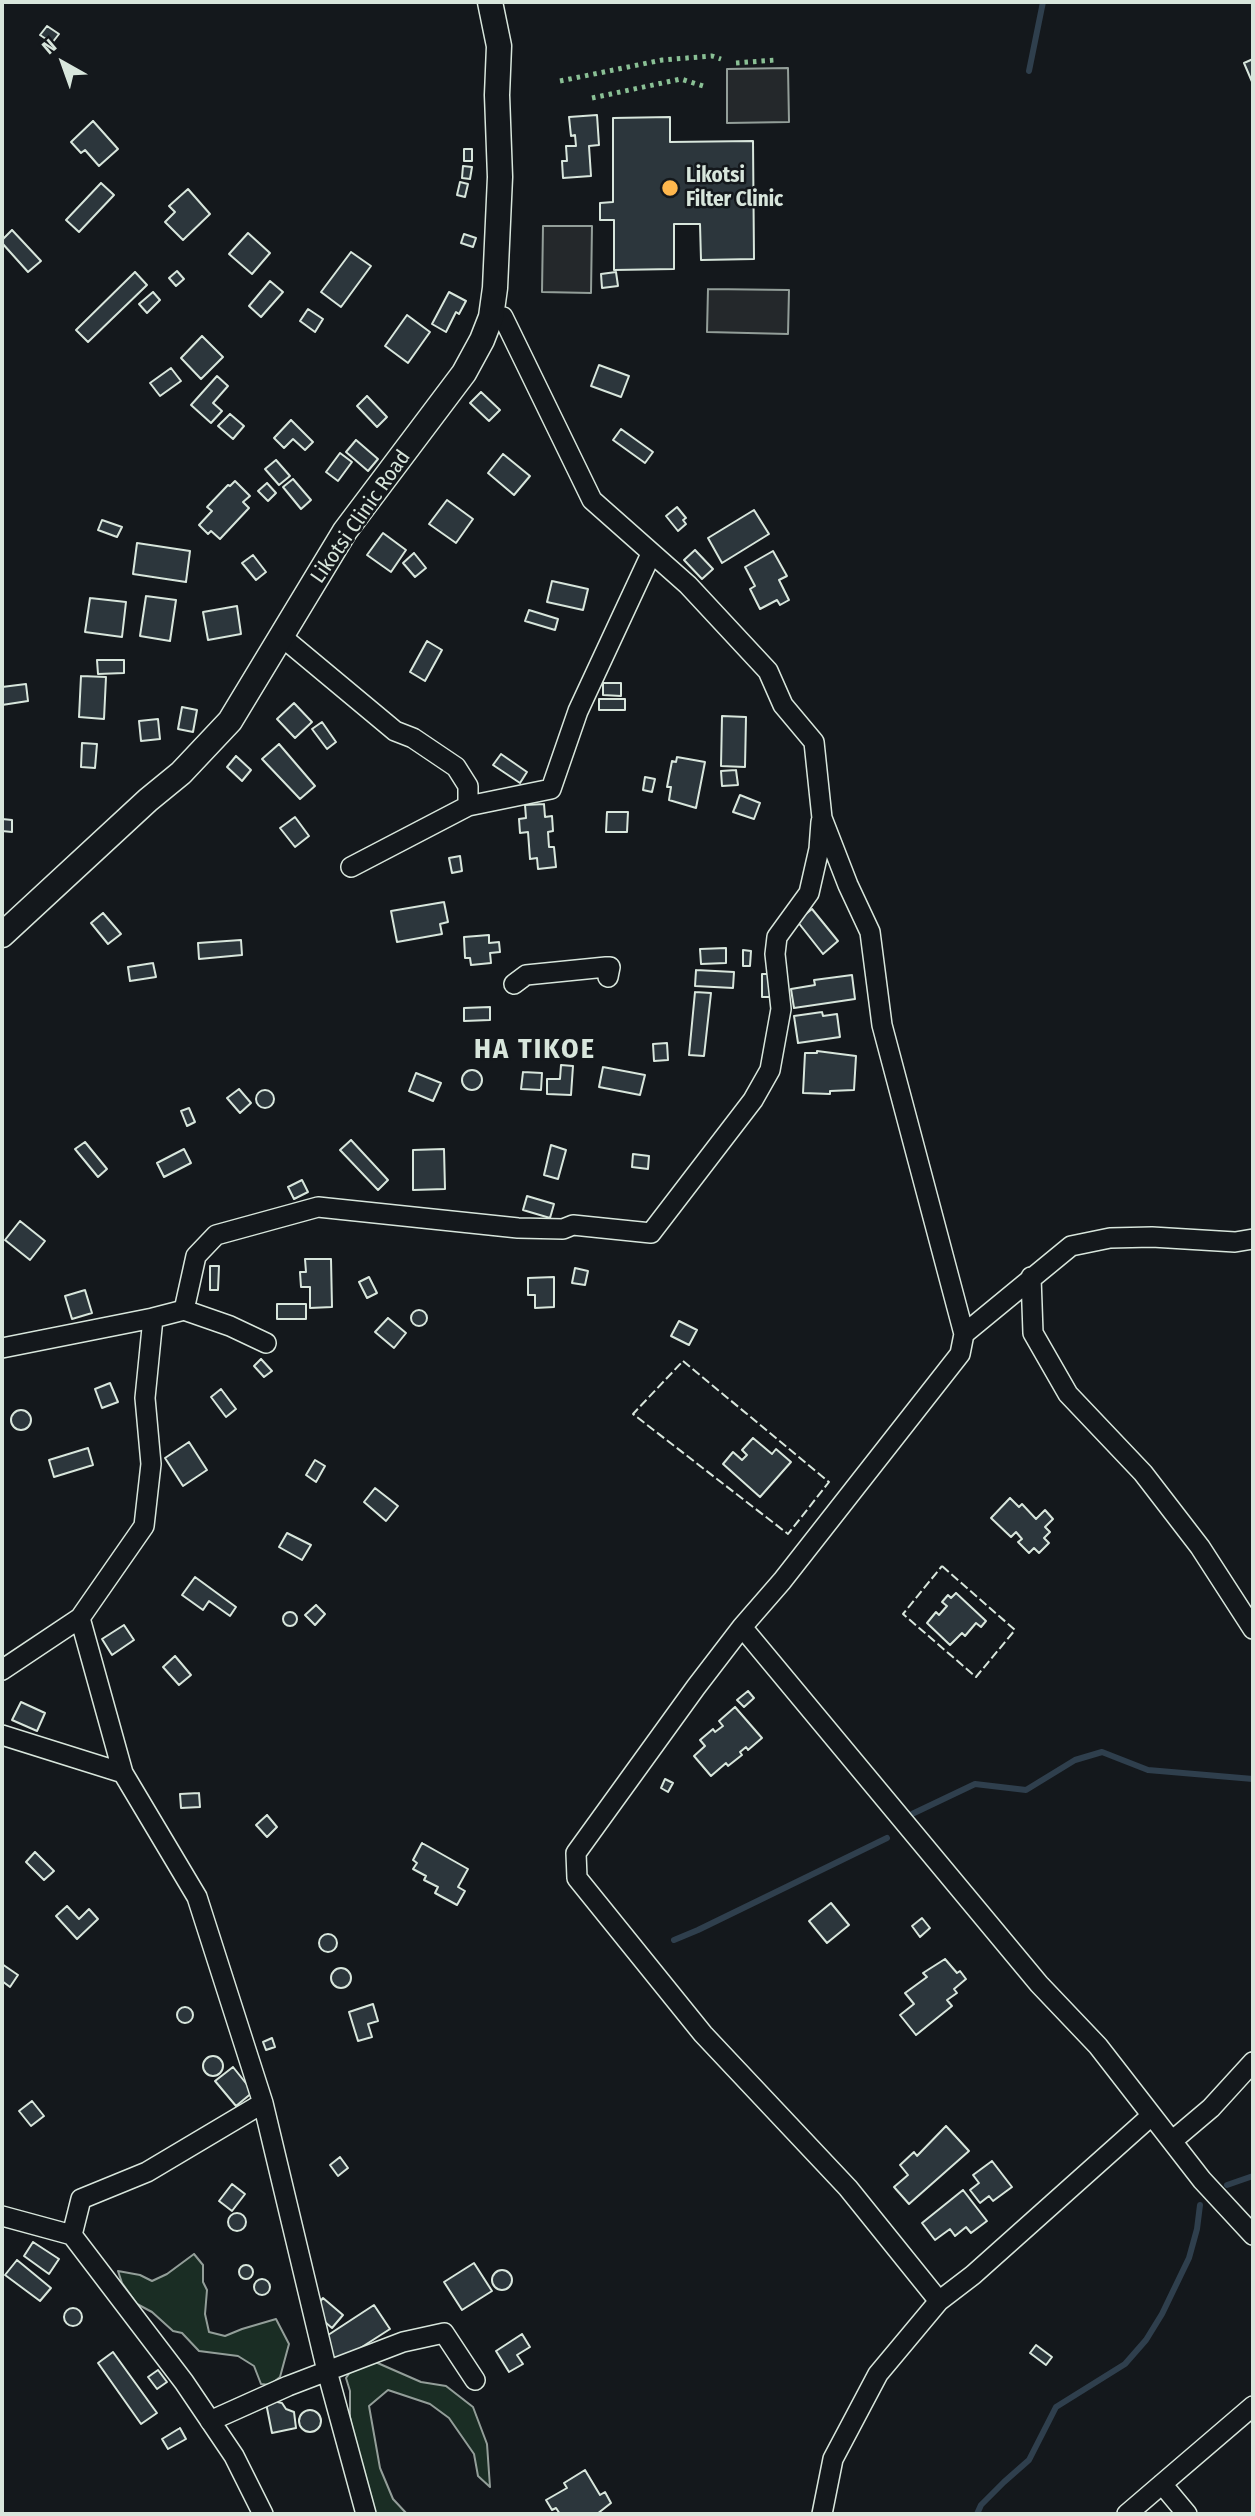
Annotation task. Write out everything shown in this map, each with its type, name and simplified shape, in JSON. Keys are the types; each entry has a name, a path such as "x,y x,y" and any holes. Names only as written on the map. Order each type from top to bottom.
{"street":[{"name":"Likotsi Clinic Road","path":"2,935 148,800 181,773 230,721 345,531 464,373 482,340 491,317 495,288 499,177 499,47 490,2"},
{"path":"184,1310 196,1255 216,1234 318,1207 408,1214 519,1228 563,1229 573,1225 651,1233 753,1100 769,1070 781,1009 775,954 777,937 809,893 819,849 822,818 814,742 783,705 768,671 688,586 592,500 503,317 491,317"},
{"path":"351,867 467,806 551,789 578,710 651,554"},
{"path":"281,636 395,731 413,738 456,767 468,786 467,806"},
{"path":"822,818 870,932 883,1025 964,1335 960,1354 782,1581 742,1627 586,1836 576,1853 577,1878 702,2034 848,2188 939,2301"},
{"path":"514,984 526,975 610,967 608,977"},
{"path":"964,1335 1071,1246 1110,1238 1194,1238 1235,1242 1253,1239"},
{"path":"1031,1277 1033,1333 1068,1394 1143,1473 1200,1547 1253,1629"},
{"path":"2,1348 184,1310 230,1326 266,1343"},
{"path":"2,1670 79,1618 144,1526 151,1464 145,1398 153,1318"},
{"path":"79,1618 123,1773 197,1897 263,2103 327,2371 366,2514"},
{"path":"742,1627 1039,1984 1098,2046 1202,2180 1253,2235"},
{"path":"2,1735 123,1773"},
{"path":"1172,2141 1211,2108 1253,2062"},
{"path":"72,2235 81,2199 148,2172 263,2103"},
{"path":"822,2514 833,2459 878,2374 939,2301 972,2275 1151,2116"},
{"path":"2,2216 72,2235 184,2382 234,2456 263,2514"},
{"path":"210,2421 403,2342 444,2333 475,2380"},
{"path":"1127,2514 1253,2406"},
{"path":"1162,2484 1187,2514"}],"green space":[{"path":"194,2254 203,2265 203,2282 207,2290 205,2314 209,2332 225,2336 276,2319 289,2344 280,2377 270,2385 261,2384 254,2366 238,2356 199,2351 182,2333 173,2331 152,2312 137,2304 122,2283 118,2271 140,2275 152,2281 167,2274"},
{"path":"373,2361 421,2382 446,2386 473,2407 487,2444 490,2487 478,2476 474,2454 449,2418 430,2404 388,2390 369,2406 380,2468 393,2499 407,2514 368,2514 350,2417 350,2391 346,2378 356,2363"}],"shaded area":[{"path":"788,68 789,122 727,123 727,69"},
{"path":"543,226 592,226 591,293 542,292"},
{"path":"708,289 789,290 788,334 707,332"}],"building":[{"path":"47,26 59,34 52,43 40,35"},
{"path":"1253,59 1253,84 1244,63"},
{"path":"597,115 599,145 589,146 591,176 563,178 562,161 567,161 566,146 576,146 575,135 571,136 569,117"},
{"path":"670,117 670,142 753,141 754,259 701,260 700,224 674,224 674,269 614,270 614,220 600,220 600,203 613,202 613,118"},
{"path":"93,121 118,149 99,166 85,150 81,153 71,142"},
{"path":"464,149 472,149 472,161 464,161"},
{"path":"463,166 472,167 470,179 462,178"},
{"path":"460,182 468,184 465,197 457,195"},
{"path":"101,183 114,195 79,232 66,220"},
{"path":"188,189 210,214 183,240 165,222 175,212 169,206"},
{"path":"12,230 41,261 28,272 2,243"},
{"path":"248,233 270,253 252,274 229,254"},
{"path":"464,234 476,238 473,247 461,243"},
{"path":"351,252 371,266 341,307 321,292"},
{"path":"177,271 184,279 176,286 169,278"},
{"path":"135,272 147,285 88,342 76,330"},
{"path":"616,272 618,286 602,288 601,274"},
{"path":"270,281 283,292 261,317 249,306"},
{"path":"153,292 160,300 147,313 139,304"},
{"path":"449,292 466,301 459,314 456,312 446,332 432,324"},
{"path":"308,309 323,319 315,332 300,321"},
{"path":"407,315 430,332 408,363 385,346"},
{"path":"202,336 223,357 201,379 181,358"},
{"path":"599,365 629,376 621,397 591,386"},
{"path":"171,368 181,381 160,396 150,383"},
{"path":"217,376 228,386 213,403 222,411 211,423 191,405"},
{"path":"481,392 500,410 489,421 470,403"},
{"path":"367,396 387,417 377,427 357,406"},
{"path":"230,414 244,426 233,439 218,426"},
{"path":"291,420 313,442 305,450 293,439 284,448 274,438"},
{"path":"621,429 653,452 645,463 613,440"},
{"path":"356,440 378,459 368,471 346,452"},
{"path":"340,453 352,462 338,481 326,472"},
{"path":"503,454 530,476 514,495 488,473"},
{"path":"276,460 290,476 279,485 265,469"},
{"path":"293,479 311,500 301,509 283,487"},
{"path":"235,481 250,496 243,502 249,508 220,539 211,531 208,534 199,525 212,511 207,507"},
{"path":"267,483 276,493 268,501 258,491"},
{"path":"447,500 473,519 456,543 429,524"},
{"path":"677,507 686,518 683,520 686,524 678,531 666,516"},
{"path":"754,510 769,534 722,563 708,538"},
{"path":"102,520 122,527 117,537 98,530"},
{"path":"383,533 406,550 391,572 367,555"},
{"path":"137,543 190,551 186,582 133,574"},
{"path":"695,550 713,569 702,579 684,560"},
{"path":"773,551 787,576 779,580 789,600 780,605 777,600 760,609 750,589 755,586 745,567"},
{"path":"414,553 426,568 415,577 403,563"},
{"path":"253,555 266,572 256,580 242,563"},
{"path":"552,581 588,589 583,610 547,602"},
{"path":"146,596 176,600 170,641 140,636"},
{"path":"90,598 126,602 122,637 85,632"},
{"path":"237,606 241,634 208,640 203,612"},
{"path":"529,610 558,619 555,630 525,621"},
{"path":"427,641 442,650 425,681 410,672"},
{"path":"97,660 124,660 124,673 98,674"},
{"path":"81,676 106,677 104,719 79,717"},
{"path":"603,683 621,683 621,696 603,695"},
{"path":"26,684 28,701 2,705 2,687"},
{"path":"599,699 625,699 625,710 599,710"},
{"path":"294,703 312,722 295,738 277,719"},
{"path":"182,707 197,710 193,732 178,729"},
{"path":"722,716 746,717 745,767 721,766"},
{"path":"158,719 160,739 141,741 139,721"},
{"path":"322,722 336,742 327,749 312,729"},
{"path":"82,743 97,744 95,768 81,767"},
{"path":"279,744 315,786 300,799 262,759"},
{"path":"501,754 527,772 520,783 493,765"},
{"path":"236,756 251,770 242,781 227,767"},
{"path":"677,757 705,762 696,808 669,800 671,787 667,787 672,761 676,762"},
{"path":"736,770 738,785 722,786 721,771"},
{"path":"645,777 655,779 652,792 643,790"},
{"path":"740,795 760,803 754,819 733,812"},
{"path":"544,804 545,817 552,816 553,831 548,832 549,847 554,847 556,867 538,869 537,858 530,859 528,832 520,833 519,819 526,818 525,805"},
{"path":"607,812 628,812 627,832 606,832"},
{"path":"295,817 309,836 295,847 280,828"},
{"path":"2,819 12,820 12,832 2,831"},
{"path":"460,856 462,871 452,873 449,858"},
{"path":"444,902 448,922 440,924 442,934 397,942 391,911"},
{"path":"812,909 838,941 823,954 797,921"},
{"path":"103,913 121,934 108,944 91,923"},
{"path":"489,935 489,943 499,942 500,952 490,953 491,963 471,965 470,958 465,958 464,937"},
{"path":"241,940 242,955 199,959 198,943"},
{"path":"726,948 726,963 701,964 700,949"},
{"path":"743,950 751,951 750,966 743,966"},
{"path":"153,963 156,977 130,981 128,967"},
{"path":"696,970 734,972 733,988 695,986"},
{"path":"762,974 777,974 777,997 762,997"},
{"path":"852,975 855,999 794,1008 791,989 815,985 814,980"},
{"path":"695,992 711,993 704,1056 689,1055"},
{"path":"490,1007 490,1020 464,1021 464,1008"},
{"path":"822,1012 823,1016 837,1014 840,1037 798,1043 794,1016"},
{"path":"667,1043 668,1060 654,1061 653,1044"},
{"path":"817,1051 856,1056 854,1090 830,1091 830,1094 803,1093 805,1053"},
{"path":"561,1065 573,1066 571,1095 547,1094 547,1079 560,1079"},
{"path":"603,1067 645,1075 640,1095 599,1087"},
{"path":"472,1070 479,1073 482,1080 479,1087 472,1090 465,1087 462,1080 465,1073"},
{"path":"523,1072 542,1073 541,1090 521,1089"},
{"path":"416,1073 441,1083 433,1101 409,1091"},
{"path":"239,1089 251,1103 240,1113 227,1098"},
{"path":"265,1090 271,1093 274,1099 271,1105 265,1108 259,1105 256,1099 259,1093"},
{"path":"189,1108 195,1122 187,1126 181,1111"},
{"path":"351,1140 388,1180 378,1190 340,1150"},
{"path":"85,1142 107,1169 98,1177 75,1149"},
{"path":"551,1145 566,1150 558,1179 544,1175"},
{"path":"184,1149 191,1163 164,1177 157,1163"},
{"path":"444,1149 445,1189 413,1190 413,1150"},
{"path":"633,1154 649,1156 648,1169 632,1167"},
{"path":"302,1180 308,1192 294,1199 288,1187"},
{"path":"527,1196 554,1204 550,1218 523,1210"},
{"path":"20,1221 45,1241 30,1260 5,1240"},
{"path":"305,1259 331,1259 332,1307 310,1308 310,1287 301,1287 300,1272 306,1272"},
{"path":"210,1266 219,1266 218,1290 210,1290"},
{"path":"575,1268 588,1271 585,1285 572,1283"},
{"path":"369,1277 377,1293 367,1298 359,1282"},
{"path":"554,1277 554,1307 535,1308 535,1295 528,1295 528,1278"},
{"path":"85,1290 92,1313 72,1319 65,1296"},
{"path":"277,1304 306,1304 306,1319 277,1319"},
{"path":"419,1310 425,1312 425,1324 419,1326 413,1324 411,1318 413,1312"},
{"path":"388,1318 406,1333 394,1348 375,1332"},
{"path":"679,1321 697,1330 689,1345 671,1336"},
{"path":"261,1359 272,1371 264,1377 254,1366"},
{"path":"110,1383 118,1402 102,1408 95,1389"},
{"path":"221,1389 236,1409 226,1417 211,1397"},
{"path":"21,1410 28,1413 31,1420 28,1427 21,1430 14,1427 11,1420 14,1413"},
{"path":"753,1438 772,1454 776,1449 791,1462 760,1497 723,1464 733,1452 742,1460 747,1455 742,1450"},
{"path":"189,1442 207,1470 183,1486 165,1458"},
{"path":"88,1448 93,1465 54,1477 49,1460"},
{"path":"315,1460 325,1466 316,1482 306,1475"},
{"path":"375,1488 398,1506 386,1521 364,1502"},
{"path":"1010,1498 1019,1507 1022,1504 1036,1519 1045,1510 1053,1519 1045,1527 1050,1532 1044,1538 1049,1543 1039,1553 1034,1548 1029,1553 1018,1542 1022,1539 1016,1532 1011,1537 991,1518"},
{"path":"287,1533 311,1545 302,1560 279,1547"},
{"path":"195,1577 236,1607 230,1616 209,1601 203,1610 182,1595"},
{"path":"956,1593 986,1621 981,1627 976,1623 965,1636 962,1633 950,1645 927,1623 936,1612 939,1615 947,1606 942,1602 948,1595 951,1598"},
{"path":"316,1605 325,1614 315,1625 305,1615"},
{"path":"287,1612 293,1612 297,1619 293,1626 287,1626 283,1622 283,1616"},
{"path":"124,1625 134,1640 112,1655 102,1639"},
{"path":"175,1656 191,1675 179,1685 163,1667"},
{"path":"748,1691 754,1698 744,1707 737,1700"},
{"path":"21,1702 45,1713 37,1731 12,1720"},
{"path":"735,1707 762,1738 748,1750 746,1747 740,1752 742,1755 728,1766 726,1763 711,1776 694,1756 705,1746 700,1740 713,1729 715,1732 723,1726 719,1721"},
{"path":"665,1779 673,1783 668,1792 661,1788"},
{"path":"199,1793 200,1807 181,1808 180,1794"},
{"path":"267,1815 277,1827 267,1837 256,1825"},
{"path":"422,1843 468,1869 458,1887 465,1891 457,1905 435,1893 438,1887 424,1880 426,1876 413,1869 417,1863 413,1860"},
{"path":"35,1852 54,1871 44,1880 26,1862"},
{"path":"831,1903 849,1925 827,1943 809,1921"},
{"path":"67,1906 79,1919 89,1909 98,1919 77,1939 56,1916"},
{"path":"922,1918 930,1928 920,1937 912,1926"},
{"path":"324,1934 332,1934 337,1943 335,1950 324,1952 319,1947 319,1939"},
{"path":"945,1959 966,1979 954,1989 957,1993 947,2000 952,2006 916,2035 900,2015 914,2004 905,1993 927,1977 923,1973"},
{"path":"2,1964 18,1975 10,1987 2,1981"},
{"path":"341,1968 348,1971 351,1978 348,1985 341,1988 334,1985 331,1978 334,1971"},
{"path":"373,2004 378,2021 368,2024 372,2037 358,2041 349,2012"},
{"path":"185,2007 191,2009 191,2021 185,2023 179,2021 177,2015 179,2009"},
{"path":"272,2038 275,2047 266,2050 263,2042"},
{"path":"213,2056 220,2059 223,2066 220,2073 213,2076 206,2073 203,2066 206,2059"},
{"path":"233,2067 253,2092 236,2106 215,2081"},
{"path":"32,2101 44,2116 31,2126 19,2111"},
{"path":"946,2126 969,2151 909,2204 894,2187 908,2175 900,2165 914,2152 917,2156"},
{"path":"340,2157 348,2168 338,2176 330,2165"},
{"path":"992,2161 1012,2187 993,2201 989,2196 980,2203 970,2190 979,2183 973,2175"},
{"path":"232,2184 245,2194 232,2211 219,2201"},
{"path":"963,2190 987,2221 971,2233 966,2227 955,2236 950,2229 935,2240 922,2223"},
{"path":"237,2213 243,2216 246,2222 243,2228 237,2231 231,2228 228,2222 231,2216"},
{"path":"33,2242 59,2259 49,2274 24,2256"},
{"path":"17,2260 51,2288 40,2301 5,2275"},
{"path":"474,2263 492,2291 462,2310 444,2282"},
{"path":"243,2265 249,2265 253,2272 249,2279 243,2279 239,2275 239,2269"},
{"path":"502,2270 509,2273 512,2280 509,2287 502,2290 495,2287 492,2280 495,2273"},
{"path":"259,2279 265,2279 270,2287 268,2293 259,2295 254,2290 254,2284"},
{"path":"323,2298 343,2315 332,2328 312,2311"},
{"path":"374,2305 390,2329 337,2363 322,2339"},
{"path":"73,2308 79,2311 82,2317 79,2323 73,2326 67,2323 64,2317 67,2311"},
{"path":"522,2334 530,2347 517,2355 523,2364 509,2372 496,2351"},
{"path":"1036,2345 1052,2357 1046,2365 1030,2353"},
{"path":"113,2352 157,2413 141,2424 98,2363"},
{"path":"158,2370 167,2382 157,2389 148,2377"},
{"path":"266,2403 282,2403 286,2409 294,2412 296,2428 272,2433"},
{"path":"310,2410 318,2413 321,2421 318,2429 310,2432 302,2429 299,2421 302,2413"},
{"path":"180,2428 186,2439 168,2449 162,2439"},
{"path":"585,2470 600,2495 605,2492 611,2503 597,2514 560,2514 556,2508 552,2510 546,2500 567,2488 564,2483"}],"waterway":[{"path":"1029,71 1043,2"},
{"path":"912,1814 975,1784 1026,1790 1075,1760 1102,1752 1148,1770 1253,1779"},
{"path":"674,1940 887,1838"},
{"path":"1227,2185 1253,2176"},
{"path":"977,2514 981,2505 1029,2460 1056,2407 1125,2364 1146,2340 1189,2258 1200,2205"}],"hedge":[{"path":"560,81 662,60 712,56 721,59"},
{"path":"736,63 775,60"},
{"path":"592,98 681,79 703,86"}],"fence":[{"path":"683,1361 829,1482 788,1534 633,1414 683,1361"},
{"path":"942,1566 1015,1630 976,1677 903,1614 942,1566"}],"place":[{"name":"Likotsi Filter Clinic","path":"670,188"}],"district":[{"name":"HA TIKOE","path":"535,1050"}]}
